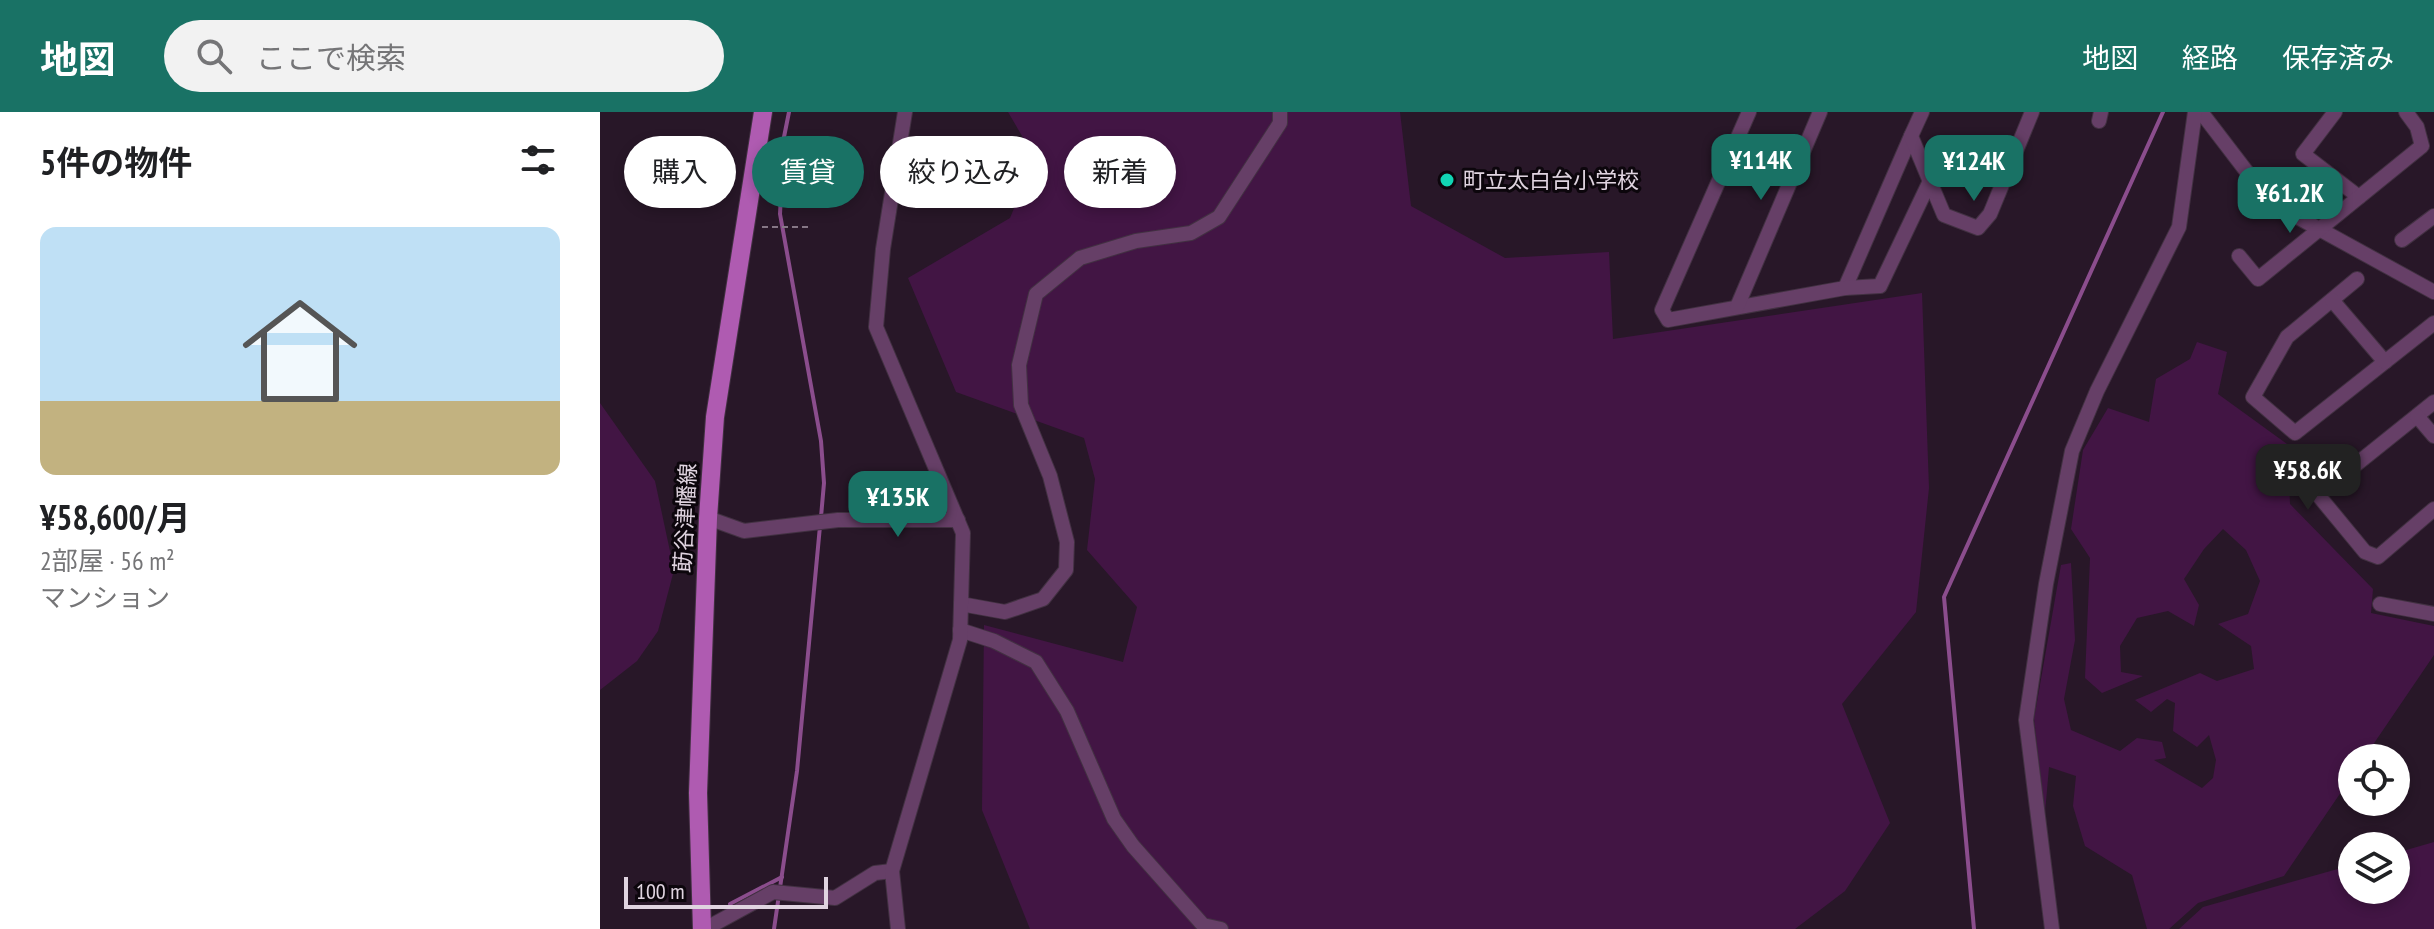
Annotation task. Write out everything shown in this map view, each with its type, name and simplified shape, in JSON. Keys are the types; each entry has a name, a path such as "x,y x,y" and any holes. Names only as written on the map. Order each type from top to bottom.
{"main road":[{"name":"莇谷津幡線","path":"703,929 698,793 708,518 715,417 763,112"}],"street":[{"path":"898,929 892,871 960,640 963,533 876,327 883,249 905,112"},
{"path":"961,604 1005,612 1043,599 1066,570 1067,542 1050,476 1021,405 1019,365 1036,294 1080,258 1136,241 1191,233 1219,217 1280,123 1280,112"},
{"path":"1749,112 1662,310 1668,320 1845,288 1880,286 1930,181"},
{"path":"1737,307 1820,112"},
{"path":"1845,288 1922,112"},
{"path":"1911,136 1944,215 1978,228 1990,214 2032,112"},
{"path":"2052,929 2026,720 2046,584 2072,451 2097,391 2179,227 2195,112"},
{"path":"2201,112 2263,193 2279,207 2434,292"},
{"path":"2335,112 2303,154 2359,197"},
{"path":"2239,256 2258,279 2422,146 2417,127 2406,112"},
{"path":"2402,240 2431,224"},
{"path":"2357,279 2287,337 2253,397 2295,433 2434,323"},
{"path":"2332,300 2385,362"},
{"path":"2434,402 2318,495 2365,552 2378,557 2434,509"},
{"path":"2417,416 2434,436"},
{"path":"708,518 744,531 838,520 958,520"},
{"path":"2380,604 2430,609"},
{"path":"960,630 994,641 1036,662 1067,711 1114,819 1133,846 1203,925 1221,929"},
{"path":"703,929 773,892 835,898 875,873 892,871"}],"path":[{"path":"776,228 808,227"}],"shaded area":[{"path":"1008,112 1400,112 1411,206 1505,258 1609,252 1613,339 1922,293 1929,488 1916,612 1842,704 1890,823 1845,891 1795,929 1030,929 982,810 984,625 1123,662 1137,607 1087,550 1095,479 1084,438 956,392 908,278 1010,218 1014,208 1048,208 1048,136 1022,136"},
{"path":"2197,342 2227,352 2218,394 2287,444 2290,504 2373,589 2371,613 2434,626 2434,655 2374,744 2338,744 2338,797 2284,876 2198,903 2169,929 2147,929 2132,875 2085,846 2073,806 2076,776 2049,767 2045,813 2034,719 2061,565 2071,563 2075,640 2064,699 2071,730 2120,751 2137,738 2162,742 2166,758 2154,760 2202,788 2213,778 2216,760 2209,735 2197,747 2173,731 2175,703 2167,699 2151,712 2135,700 2200,673 2217,681 2254,669 2251,646 2218,624 2248,614 2260,581 2246,550 2223,529 2204,549 2184,579 2199,605 2194,626 2168,611 2137,618 2120,646 2121,672 2143,676 2102,693 2085,678 2090,558 2071,529 2083,450 2108,408 2149,422 2156,379 2190,359"},
{"path":"600,403 655,481 674,570 658,631 637,661 600,690"},
{"path":"2434,842 2434,929 2179,929 2203,907 2338,869 2338,904 2410,904 2410,849"}],"waterway":[{"path":"789,112 784,137 780,214 821,441 824,483 821,517"},
{"path":"1974,929 1944,597 2163,112"},
{"path":"774,929 797,771 820,526"},
{"path":"730,904 782,877"}],"place":[{"name":"町立太白台小学校","path":"1447,180"}]}
